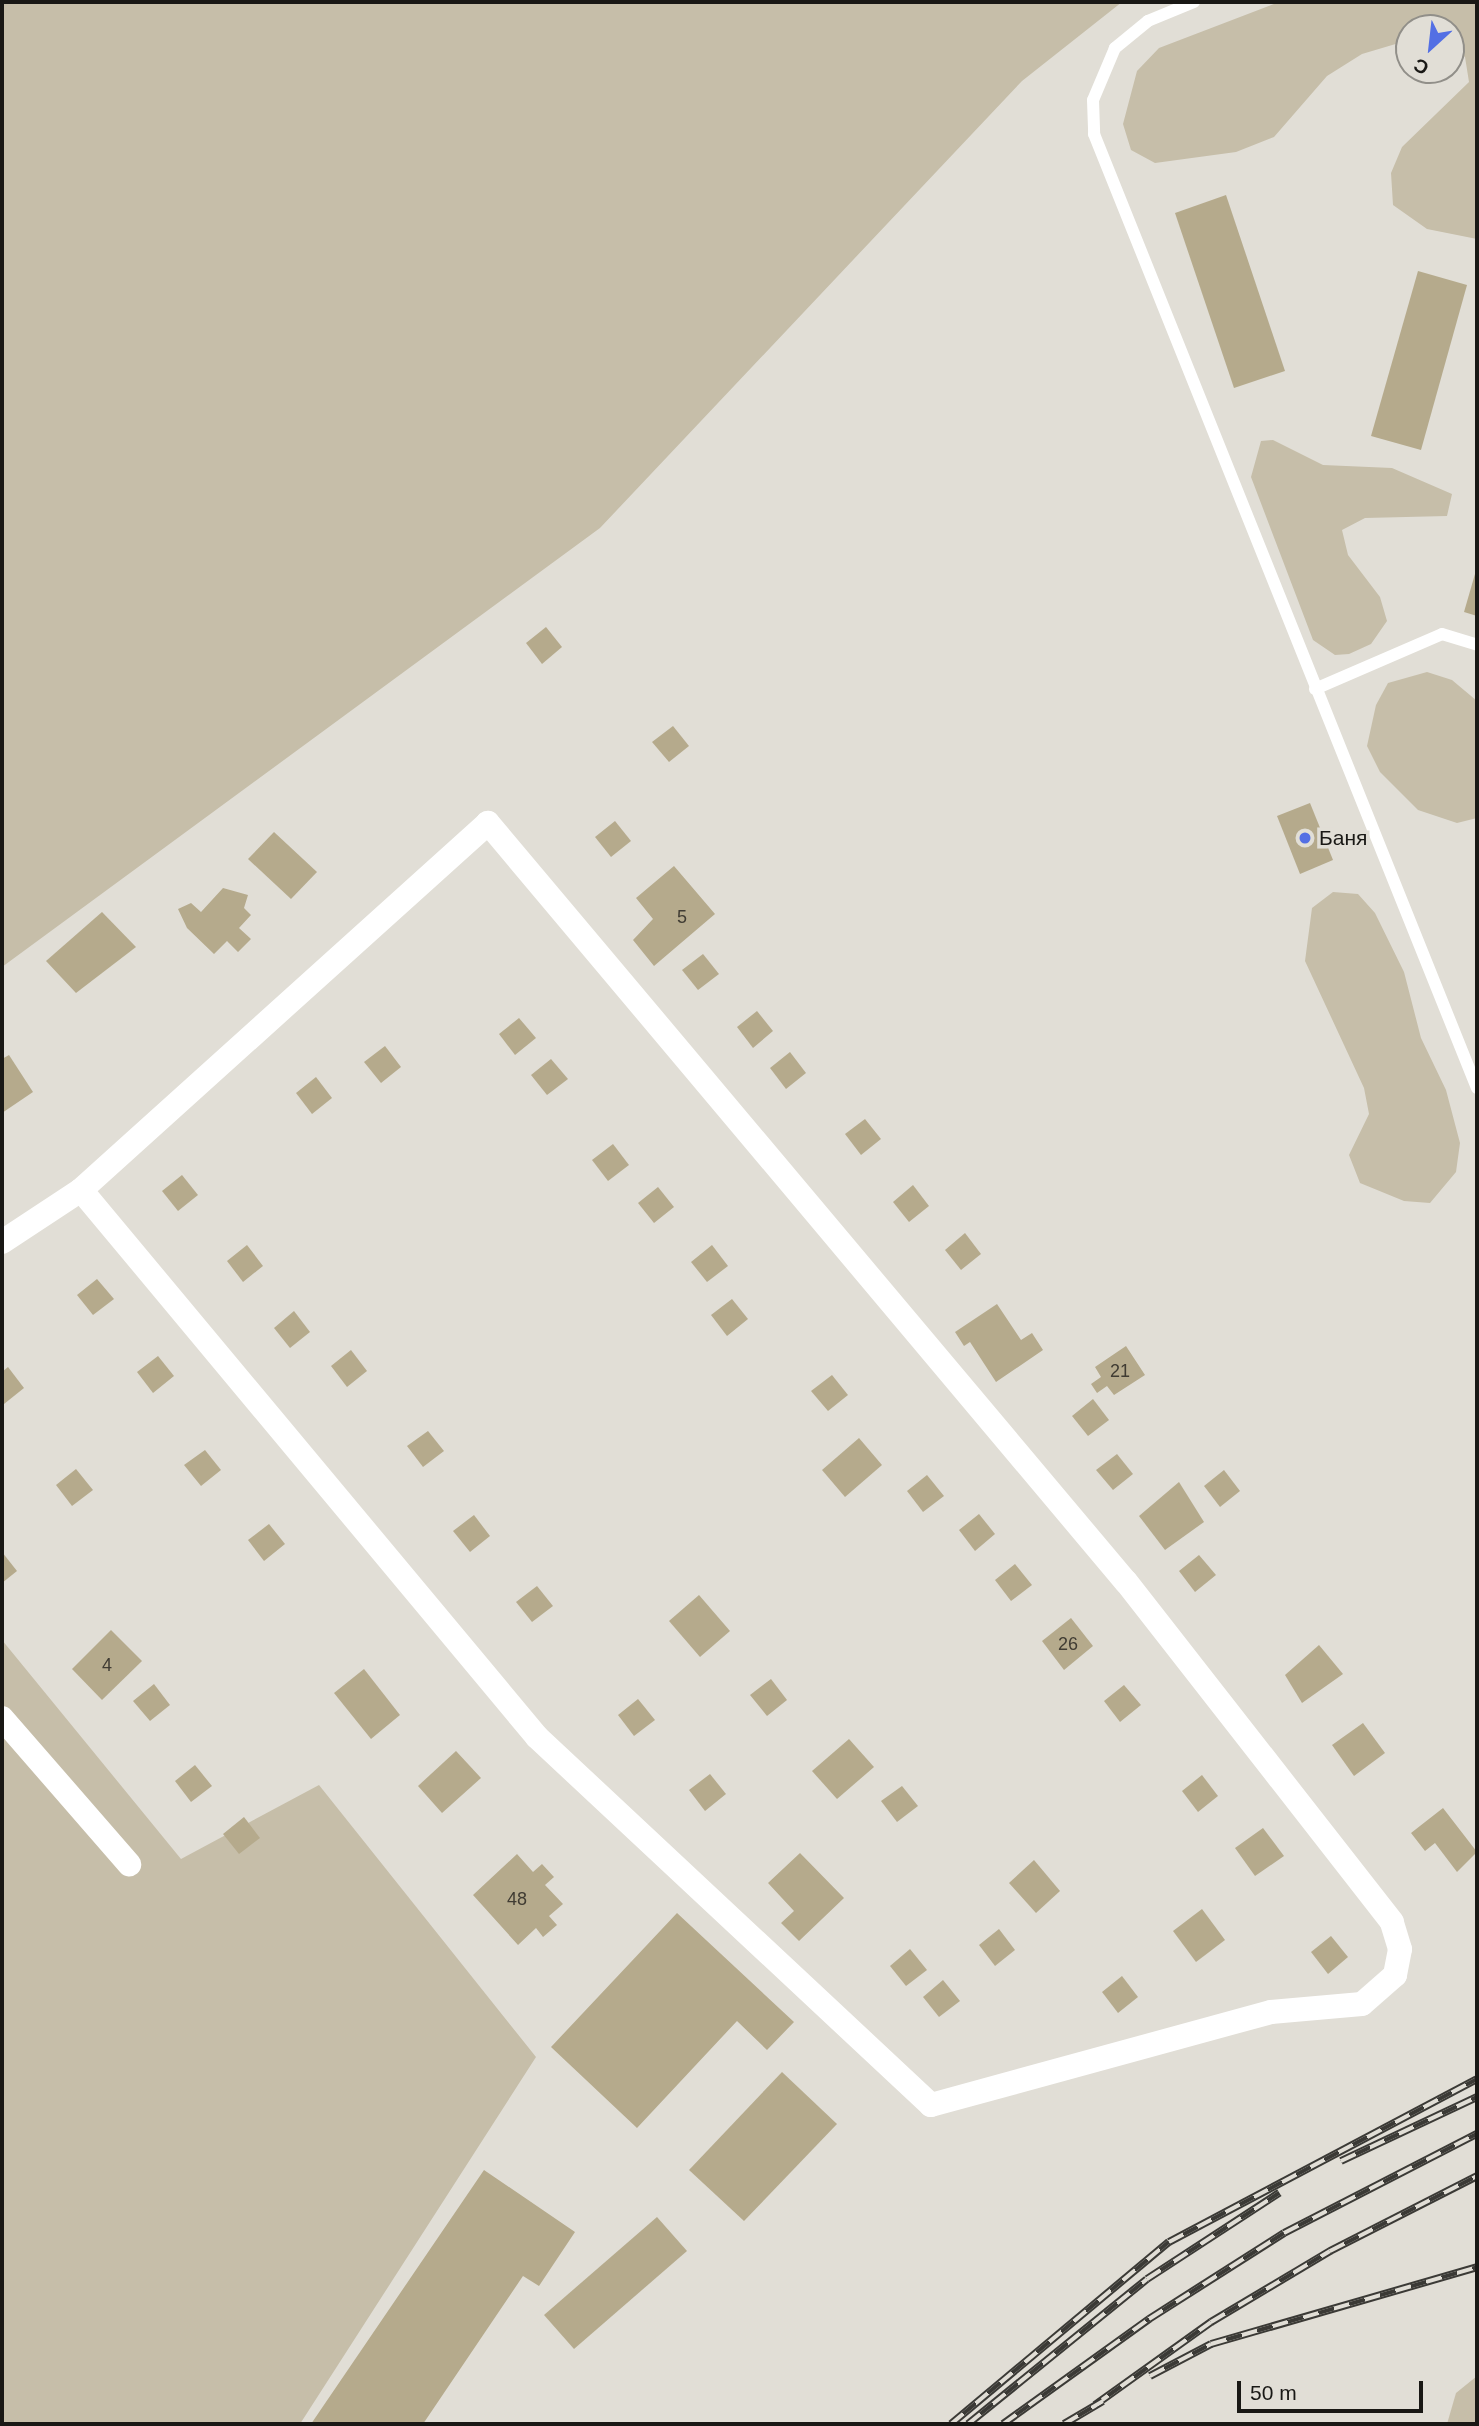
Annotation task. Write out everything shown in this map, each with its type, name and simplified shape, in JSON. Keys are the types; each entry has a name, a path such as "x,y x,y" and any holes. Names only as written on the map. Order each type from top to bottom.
{"street":[{"path":"2,1241 80,1190 488,823 1126,1582 1392,1922 1400,1949 1395,1975 1362,2004 1271,2012 930,2105 537,1737 80,1190"},
{"path":"2,1718 129,1864"}],"lane":[{"path":"1194,2 1148,21 1115,48 1093,100 1094,134 1477,1088"},
{"path":"1315,689 1442,634 1477,645"}],"shaded area":[{"path":"2,2 1122,2 1022,81 600,528 2,967"},
{"path":"1279,2 1477,2 1477,239 1427,229 1393,205 1391,173 1402,147 1469,82 1465,57 1465,14 1395,14 1395,44 1362,54 1327,76 1274,137 1236,152 1155,163 1131,150 1123,124 1137,71 1159,48"},
{"path":"1273,440 1323,465 1392,468 1452,494 1447,516 1365,518 1342,530 1348,555 1380,597 1387,621 1371,644 1349,654 1335,655 1313,640 1251,477 1261,441"},
{"path":"1427,672 1452,680 1477,701 1477,818 1457,823 1418,810 1380,772 1367,746 1376,705 1388,683"},
{"path":"1333,892 1358,894 1375,913 1404,972 1421,1038 1446,1090 1460,1143 1456,1172 1430,1203 1404,1201 1360,1183 1349,1155 1369,1114 1364,1088 1305,961 1312,908"},
{"path":"2,1640 181,1859 319,1785 536,2057 300,2424 2,2424"},
{"path":"1477,2376 1477,2424 1447,2424 1456,2393"}],"building":[{"path":"1226,195 1285,371 1234,388 1175,213"},
{"path":"1418,271 1467,285 1421,450 1371,436"},
{"path":"1477,567 1477,616 1464,612"},
{"path":"546,627 562,647 542,664 526,643"},
{"path":"673,726 689,746 669,762 652,742"},
{"name":"Баня","path":"1310,803 1333,860 1300,874 1277,816"},
{"path":"615,821 631,841 611,857 595,837"},
{"path":"274,832 317,872 291,899 248,859"},
{"path":"674,866 715,914 654,966 633,940 653,919 636,898"},
{"path":"223,888 248,895 244,908 251,915 239,928 251,939 238,952 227,941 214,954 187,928 178,909 191,903 201,912"},
{"path":"102,912 136,947 76,993 46,961"},
{"path":"703,954 719,974 698,990 682,970"},
{"path":"757,1011 773,1031 753,1048 737,1027"},
{"path":"519,1018 536,1038 515,1055 499,1034"},
{"path":"385,1046 401,1067 381,1083 364,1062"},
{"path":"790,1052 806,1073 786,1089 770,1068"},
{"path":"9,1055 33,1092 2,1113 2,1059"},
{"path":"551,1059 568,1079 547,1095 531,1075"},
{"path":"316,1077 332,1098 312,1114 296,1093"},
{"path":"865,1119 881,1139 861,1155 845,1134"},
{"path":"613,1144 629,1165 608,1181 592,1160"},
{"path":"182,1175 198,1195 178,1211 162,1191"},
{"path":"913,1185 929,1206 909,1222 893,1202"},
{"path":"658,1187 674,1207 654,1223 638,1203"},
{"path":"965,1233 981,1254 961,1270 945,1250"},
{"path":"247,1245 263,1266 243,1282 227,1261"},
{"path":"712,1245 728,1266 707,1282 691,1262"},
{"path":"97,1279 114,1299 93,1315 77,1295"},
{"path":"732,1299 748,1319 727,1336 711,1315"},
{"path":"997,1304 1021,1340 1032,1333 1043,1350 996,1382 970,1342 964,1346 955,1332"},
{"path":"294,1311 310,1332 290,1348 274,1328"},
{"path":"1126,1346 1145,1375 1114,1395 1107,1386 1097,1393 1091,1384 1101,1377 1095,1367"},
{"path":"351,1350 367,1371 347,1387 331,1366"},
{"path":"158,1356 174,1376 153,1393 137,1372"},
{"path":"8,1367 24,1388 4,1404 2,1372"},
{"path":"832,1375 848,1395 828,1411 811,1391"},
{"path":"1093,1399 1109,1420 1088,1436 1072,1416"},
{"path":"428,1431 444,1451 423,1467 407,1446"},
{"path":"859,1438 882,1465 845,1497 822,1470"},
{"path":"205,1450 221,1470 201,1486 184,1465"},
{"path":"1117,1454 1133,1474 1113,1490 1096,1470"},
{"path":"76,1469 93,1490 72,1506 56,1485"},
{"path":"1224,1470 1240,1491 1220,1507 1204,1486"},
{"path":"927,1475 944,1496 923,1512 907,1491"},
{"path":"1179,1482 1204,1522 1165,1550 1139,1516"},
{"path":"979,1514 995,1534 975,1551 959,1530"},
{"path":"474,1515 490,1536 470,1552 453,1531"},
{"path":"269,1524 285,1544 264,1561 248,1540"},
{"path":"2,1552 17,1571 2,1583"},
{"path":"1199,1555 1216,1575 1195,1592 1179,1571"},
{"path":"1015,1564 1032,1585 1011,1601 995,1580"},
{"path":"537,1586 553,1606 532,1622 516,1602"},
{"path":"699,1595 730,1631 700,1657 669,1621"},
{"path":"1071,1618 1093,1646 1064,1670 1042,1641"},
{"path":"111,1630 142,1661 102,1700 72,1669"},
{"path":"1319,1645 1343,1674 1302,1703 1285,1675"},
{"path":"364,1669 400,1715 371,1739 334,1693"},
{"path":"771,1679 787,1700 767,1716 750,1695"},
{"path":"154,1684 170,1705 150,1721 133,1701"},
{"path":"1124,1685 1141,1705 1120,1722 1104,1701"},
{"path":"638,1699 655,1720 634,1736 618,1715"},
{"path":"1363,1723 1385,1753 1354,1776 1332,1745"},
{"path":"849,1739 874,1767 837,1799 812,1771"},
{"path":"456,1751 481,1778 442,1813 418,1786"},
{"path":"195,1765 212,1786 191,1802 175,1781"},
{"path":"710,1774 726,1794 705,1811 689,1790"},
{"path":"1202,1775 1218,1796 1198,1812 1182,1791"},
{"path":"902,1786 918,1806 897,1822 881,1801"},
{"path":"1443,1808 1477,1852 1457,1872 1435,1843 1425,1851 1411,1833"},
{"path":"244,1817 260,1838 239,1854 223,1834"},
{"path":"1263,1828 1284,1856 1255,1876 1235,1848"},
{"path":"800,1853 844,1898 799,1941 781,1923 794,1911 768,1883"},
{"path":"517,1854 533,1872 542,1864 554,1877 545,1885 563,1904 549,1916 557,1925 543,1937 536,1928 518,1945 473,1895"},
{"path":"1034,1860 1060,1891 1036,1913 1009,1883"},
{"path":"1202,1909 1225,1940 1196,1962 1173,1931"},
{"path":"677,1913 794,2022 767,2050 737,2021 637,2128 551,2047"},
{"path":"999,1929 1015,1950 995,1966 979,1945"},
{"path":"1331,1936 1348,1957 1328,1974 1311,1952"},
{"path":"910,1949 927,1970 906,1986 890,1966"},
{"path":"1122,1976 1138,1997 1118,2013 1102,1992"},
{"path":"943,1980 960,2001 939,2017 923,1997"},
{"path":"782,2072 837,2124 744,2221 689,2170"},
{"path":"484,2170 575,2232 539,2286 523,2276 423,2424 311,2424"},
{"path":"657,2217 687,2251 574,2349 544,2315"}],"railway":[{"path":"951,2424 1169,2242 1477,2079"},
{"path":"1341,2161 1477,2097"},
{"path":"1003,2424 1149,2319 1284,2233 1477,2134"},
{"path":"1095,2405 1211,2322 1330,2251 1477,2176"},
{"path":"968,2424 1147,2279 1279,2193"},
{"path":"1150,2376 1211,2344 1477,2267"},
{"path":"1064,2424 1103,2401"}],"place":[{"name":"Баня","path":"1305,838"}]}
